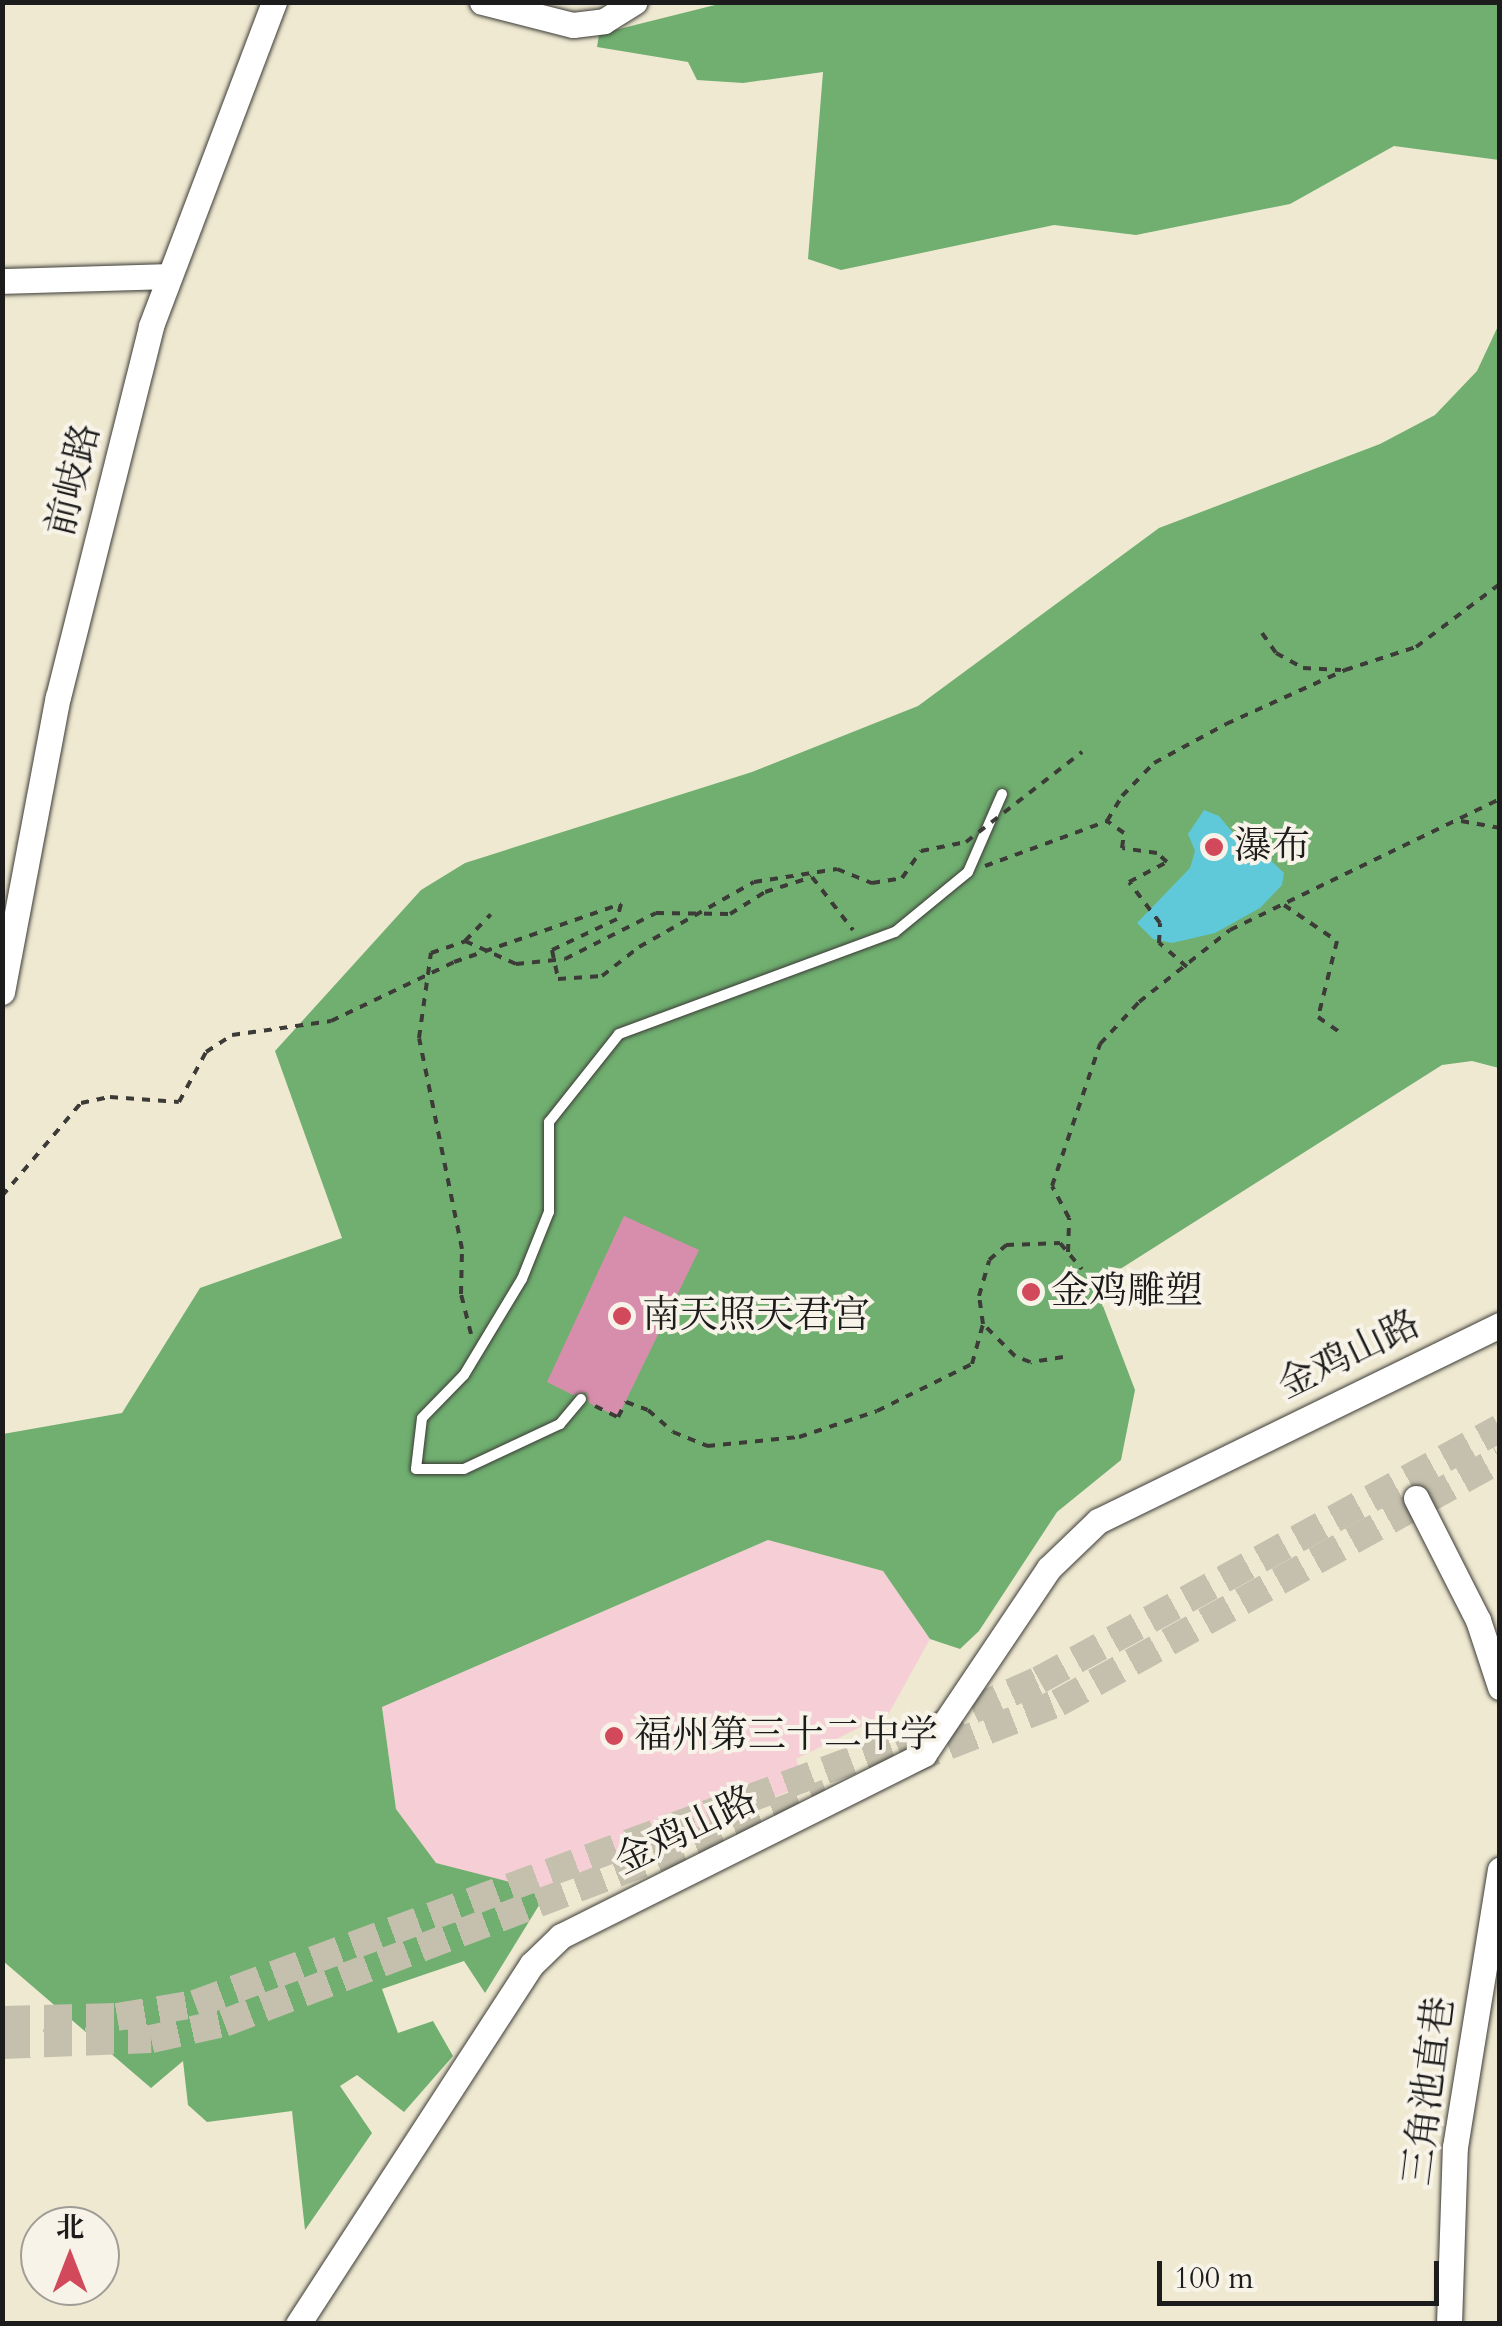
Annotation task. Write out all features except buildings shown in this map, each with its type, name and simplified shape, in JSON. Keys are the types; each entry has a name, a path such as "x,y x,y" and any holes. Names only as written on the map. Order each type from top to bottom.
{"street":[{"name":"前岐路","path":"2,992 9,921 58,697 165,284 274,2"},
{"path":"482,2 573,25 604,22 635,2"},
{"path":"2,280 165,284"},
{"path":"2,296 165,284"},
{"name":"金鸡山路","path":"298,2324 532,1964 561,1936 924,1754 1049,1568 1098,1521 1500,1325"},
{"path":"1416,1498 1478,1620 1500,1687"},
{"name":"三角池直巷","path":"1448,2324 1456,2147 1487,2010 1500,1870"},
{"path":"1450,2277 1468,2324"}],"lane":[{"path":"581,1399 560,1424 464,1468 416,1468 422,1418 474,1360 522,1278 549,1212 549,1122 619,1034 895,932 968,872 1002,794"}],"path":[{"path":"968,872 1107,820 1154,763 1346,670 1416,646 1500,584"},
{"path":"1262,634 1276,654 1303,668 1346,670"},
{"path":"2,1196 81,1103 110,1097 180,1102 201,1059 232,1035 331,1021 454,962 620,904 618,919 552,950 558,979 602,976 639,948 754,882 837,870 872,883 902,878 921,851 966,842 1082,752"},
{"path":"1068,1252 1069,1218 1052,1186 1100,1044 1139,1002 1230,930 1500,800"},
{"path":"1107,820 1124,833 1122,848 1157,852 1166,862 1129,882 1160,923 1159,943 1187,967"},
{"path":"1461,821 1500,828"},
{"path":"466,941 516,964 566,959 656,913 730,914 765,892 812,877 865,942"},
{"path":"1284,904 1337,941 1318,1017 1342,1034"},
{"path":"474,1360 462,1294 462,1249 419,1038 431,953 466,941 492,914"},
{"path":"581,1399 618,1417 626,1402 648,1410 673,1432 707,1446 798,1437 877,1411 972,1364 983,1324 979,1296 988,1260 1006,1245 1060,1243 1082,1269"},
{"path":"983,1324 1030,1362 1062,1358"}],"shaded area":[{"name":"福州第三十二中学","path":"768,1540 883,1571 930,1639 889,1713 796,1759 805,1785 541,1890 436,1864 396,1809 382,1707"}],"green space":[{"path":"727,2 1499,3 1499,160 1394,146 1290,204 1136,235 1054,225 841,270 808,259 823,72 743,83 697,80 688,62 597,47 599,34"},
{"path":"1499,324 1499,1068 1472,1061 1442,1065 1095,1285 1135,1390 1121,1460 1057,1512 979,1631 960,1649 930,1639 883,1571 768,1540 382,1707 396,1809 436,1863 541,1890 541,1902 485,1993 464,1961 382,1989 398,2033 433,2021 453,2056 404,2112 357,2075 340,2086 372,2133 305,2230 292,2111 207,2122 188,2105 183,2061 151,2088 3,1961 3,1434 122,1413 200,1288 342,1238 275,1051 421,890 465,863 752,772 918,706 1159,528 1380,444 1435,415 1477,371"}],"water":[{"path":"1204,810 1219,816 1253,857 1267,857 1284,873 1282,885 1260,908 1215,933 1172,943 1153,939 1137,923 1190,868 1195,851 1188,834"}],"tunnel":[{"path":"2,2020 117,2017 195,2004 896,1744 1039,1680 1500,1428"},
{"path":"909,1761 1058,1703 1500,1459"},
{"path":"2,2045 151,2039 224,2023 827,1793"}],"place":[{"name":"瀑布","path":"1214,847"},
{"name":"金鸡雕塑","path":"1031,1292"},
{"name":"南天照天君宫","path":"622,1316"},
{"name":"福州第三十二中学","path":"614,1736"}]}
